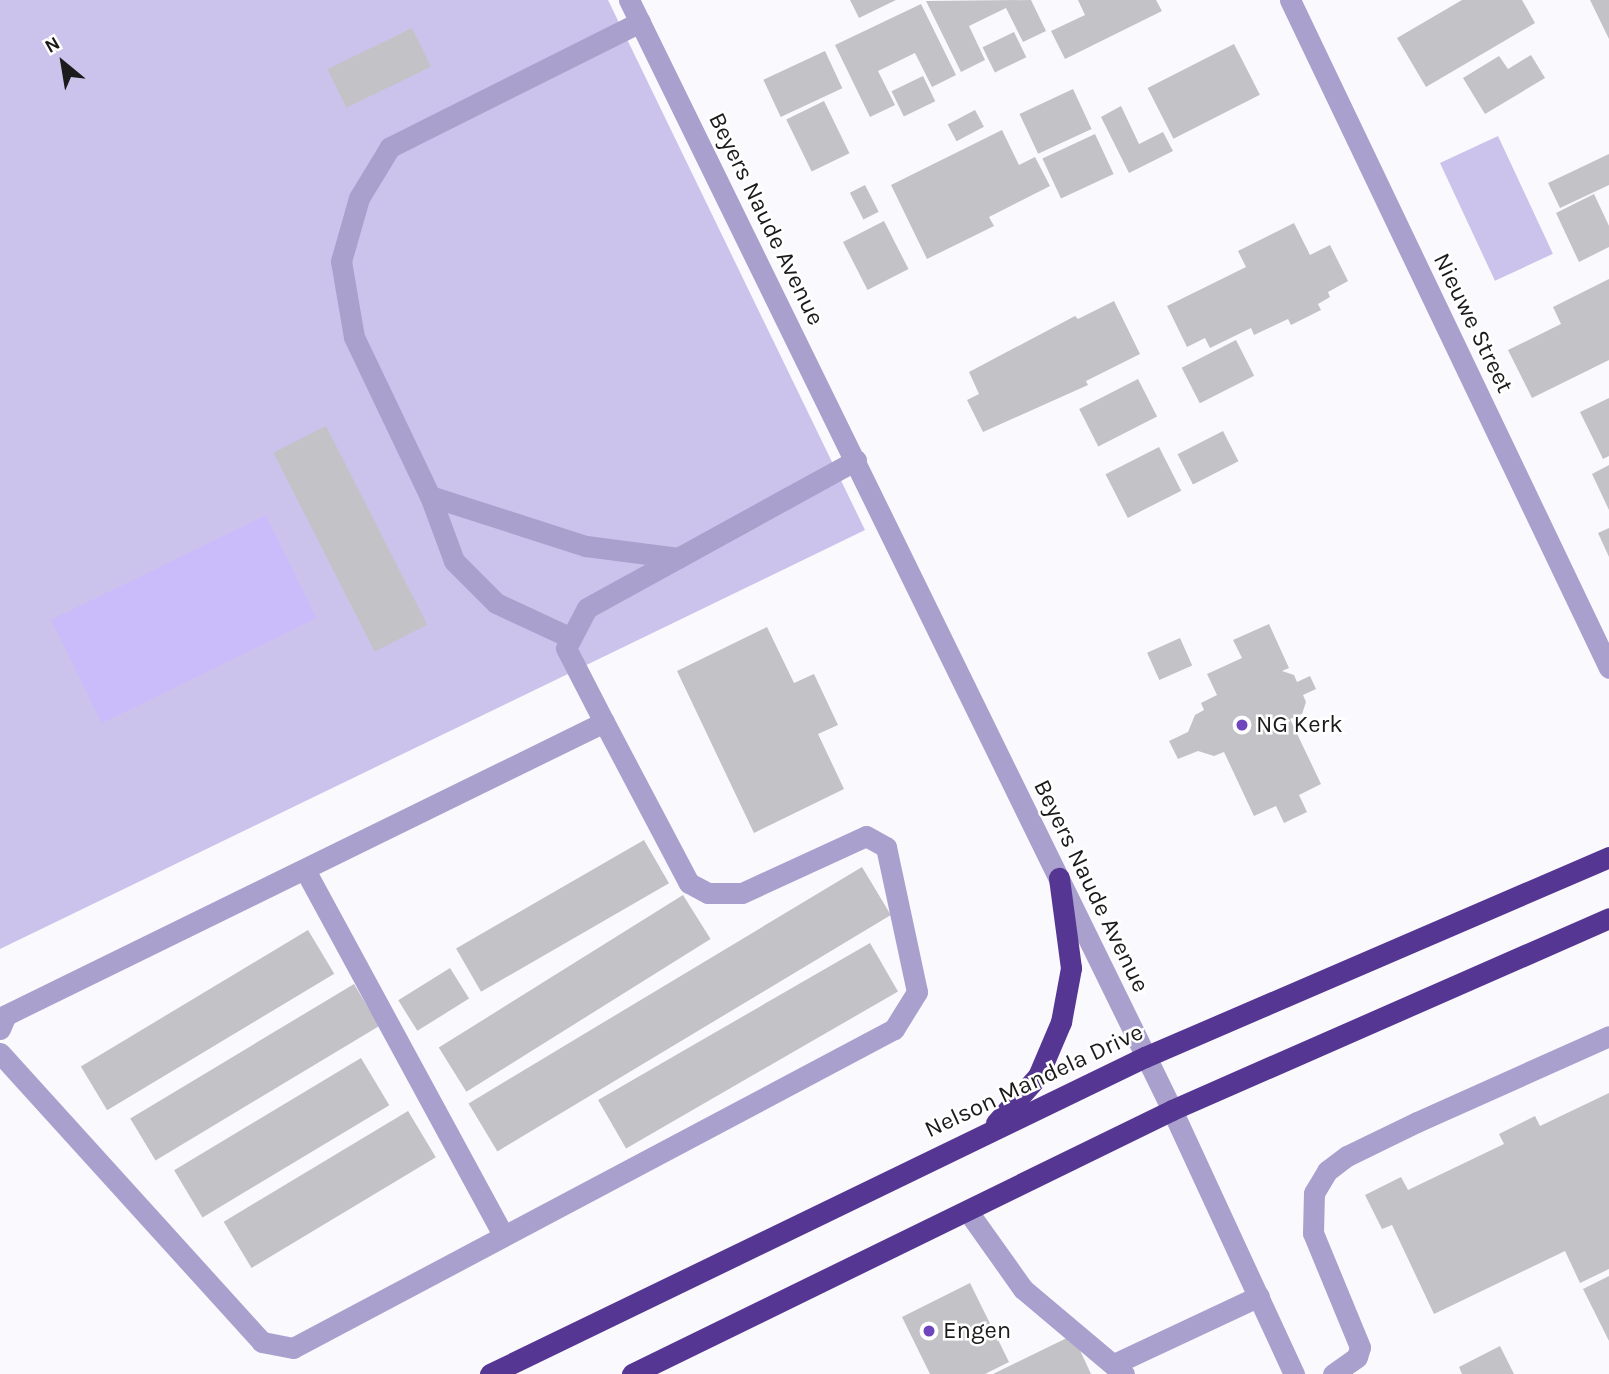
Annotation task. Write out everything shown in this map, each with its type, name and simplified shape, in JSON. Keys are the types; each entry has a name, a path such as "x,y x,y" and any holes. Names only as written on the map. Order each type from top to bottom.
{"highway":[{"name":"Nelson Mandela Drive","path":"490,1374 1145,1057 1609,857"},
{"path":"990,1130 1038,1076 1061,1022 1071,968 1059,878"},
{"path":"632,1374 969,1213 1172,1110 1609,918"}],"street":[{"name":"Beyers Naude Avenue","path":"629,0 1172,1110 1294,1374"},
{"name":"Nieuwe Street","path":"1290,0 1609,668"},
{"path":"0,1053 262,1342 293,1348 894,1029 917,992 887,847 866,836 742,893 708,893 689,884 604,722 569,643 496,603 454,561 430,496 354,337 341,261 359,198 390,147 640,22"},
{"path":"569,643 587,608 856,460"},
{"path":"430,496 586,546 678,558"},
{"path":"0,1030 6,1014 306,870 604,722"},
{"path":"306,870 503,1235"},
{"path":"1333,1374 1357,1357 1360,1347 1313,1233 1314,1192 1327,1171 1382,1139 1609,1036"},
{"path":"969,1213 1023,1289 1119,1369 1259,1296"}],"shaded area":[{"path":"0,0 608,0 865,530 0,949"},
{"path":"1498,136 1553,254 1495,281 1440,163"},
{"path":"266,515 316,618 102,723 51,620"}],"building":[{"path":"850,0 896,0 859,18"},
{"path":"1031,0 1046,31 1023,42 1006,8 969,26 985,60 961,72 926,1"},
{"path":"1078,0 1156,0 1162,11 1065,59 1051,31 1085,15"},
{"path":"1462,0 1522,0 1535,23 1426,87 1397,38"},
{"path":"1590,0 1609,0 1609,39"},
{"path":"921,4 956,75 932,87 915,53 878,71 895,105 870,117 835,45"},
{"path":"412,28 431,67 346,108 328,69"},
{"path":"1014,32 1026,57 995,73 983,47"},
{"path":"1234,44 1260,95 1173,139 1148,88"},
{"path":"825,51 842,88 781,117 763,80"},
{"path":"1531,55 1545,78 1485,114 1463,78 1499,56 1508,69"},
{"path":"923,76 935,101 904,117 892,91"},
{"path":"1073,89 1092,129 1038,154 1020,114"},
{"path":"824,101 849,153 812,172 786,119"},
{"path":"1121,106 1139,144 1163,132 1173,151 1129,173 1101,117"},
{"path":"975,110 984,127 957,141 948,125"},
{"path":"1002,130 1019,165 1035,157 1050,186 989,217 994,226 927,259 891,185"},
{"path":"1095,134 1114,174 1061,198 1042,159"},
{"path":"1609,154 1609,185 1560,208 1548,183"},
{"path":"865,185 879,212 863,219 850,193"},
{"path":"1594,194 1609,226 1609,247 1579,262 1556,213"},
{"path":"884,221 909,269 868,290 843,242"},
{"path":"1294,223 1310,255 1330,245 1348,281 1328,292 1330,297 1318,304 1321,310 1291,325 1288,319 1254,335 1251,328 1210,348 1205,338 1187,347 1167,306 1246,267 1238,251"},
{"path":"1609,279 1609,360 1532,398 1508,350 1561,324 1553,307"},
{"path":"1114,301 1140,354 1086,381 1088,385 983,432 967,400 979,394 969,372 1075,316 1078,319"},
{"path":"1236,340 1254,376 1200,403 1182,368"},
{"path":"1138,379 1157,416 1098,446 1079,409"},
{"path":"1609,398 1609,456 1603,459 1580,412"},
{"path":"326,426 427,625 375,651 273,453"},
{"path":"1223,431 1238,461 1193,484 1178,454"},
{"path":"1159,447 1181,491 1128,518 1106,474"},
{"path":"1609,465 1609,510 1592,474"},
{"path":"1609,528 1609,557 1598,533"},
{"name":"NG Kerk","path":"1269,624 1289,668 1282,671 1294,675 1297,682 1310,676 1316,689 1303,695 1306,702 1302,714 1290,719 1321,784 1299,795 1307,812 1284,823 1276,806 1254,816 1224,752 1214,756 1198,751 1178,759 1169,741 1188,732 1195,715 1204,710 1201,703 1217,695 1207,674 1242,658 1233,640"},
{"path":"767,627 794,683 814,674 838,725 818,734 844,789 754,833 677,671"},
{"path":"1180,638 1192,665 1159,680 1147,653"},
{"path":"644,840 669,883 481,992 456,948"},
{"path":"862,867 891,915 497,1151 469,1103"},
{"path":"683,895 711,939 466,1092 439,1048"},
{"path":"308,930 334,974 107,1110 81,1066"},
{"path":"870,943 898,991 626,1148 598,1100"},
{"path":"450,968 469,999 417,1031 398,1000"},
{"path":"354,984 379,1026 156,1160 130,1118"},
{"path":"361,1058 389,1105 202,1217 174,1170"},
{"path":"1609,1093 1609,1269 1580,1283 1565,1251 1434,1314 1392,1225 1382,1229 1365,1195 1401,1177 1408,1190 1504,1144 1499,1134 1535,1116 1540,1126"},
{"path":"408,1111 436,1157 252,1268 224,1222"},
{"path":"1609,1276 1609,1341 1583,1289"},
{"path":"970,1283 1009,1362 985,1374 930,1374 902,1317"},
{"path":"1073,1335 1091,1374 993,1374"},
{"path":"1500,1346 1514,1374 1462,1374 1459,1367"}],"place":[{"name":"NG Kerk","path":"1242,725"},
{"name":"Engen","path":"929,1331"}]}
